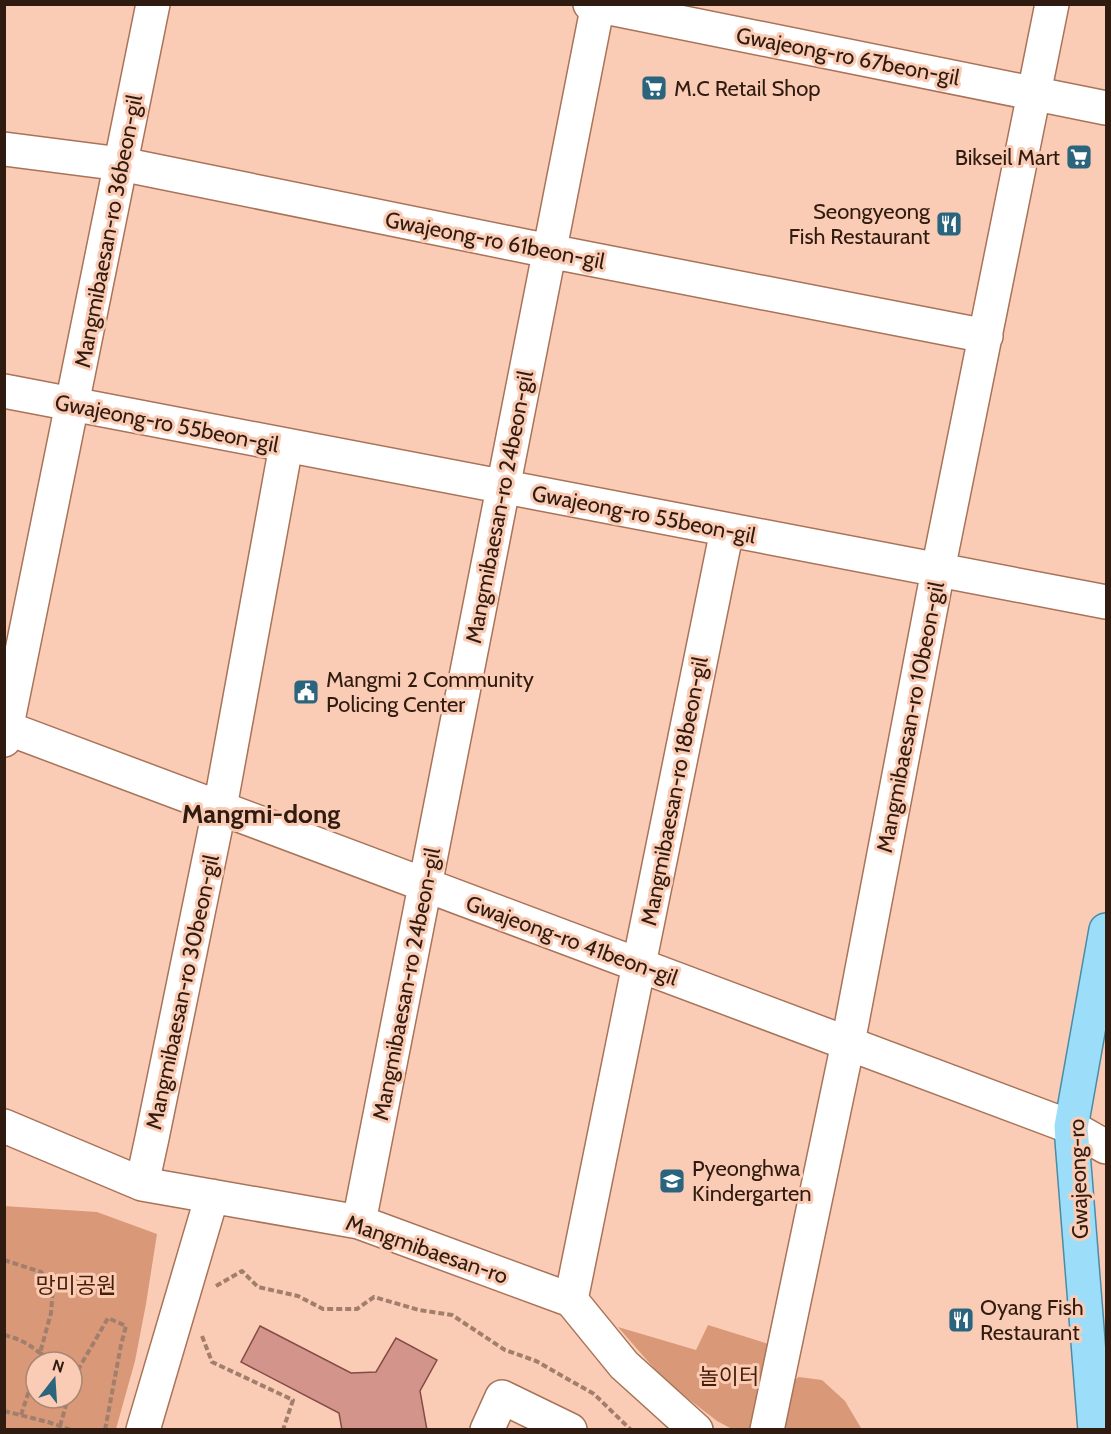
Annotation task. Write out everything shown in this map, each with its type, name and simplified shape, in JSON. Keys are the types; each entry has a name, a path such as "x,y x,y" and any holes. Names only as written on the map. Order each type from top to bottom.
{"main road":[{"name":"Gwajeong-ro","path":"1095,1430 1071,1127 1107,930"}],"street":[{"name":"Mangmibaesan-ro 36beon-gil","path":"5,732 153,4"},
{"name":"Mangmibaesan-ro 10beon-gil","path":"767,1430 848,1044 939,570 1052,4"},
{"name":"Gwajeong-ro 67beon-gil","path":"595,5 1107,108"},
{"name":"Mangmibaesan-ro 24beon-gil","path":"359,1222 595,5"},
{"name":"Gwajeong-ro 61beon-gil","path":"4,149 121,164 549,251 986,336"},
{"name":"Gwajeong-ro 55beon-gil","path":"4,391 1107,602"},
{"name":"Mangmibaesan-ro 30beon-gil","path":"142,1184 220,807 286,446"},
{"name":"Mangmibaesan-ro 18beon-gil","path":"571,1300 727,530"},
{"name":"Gwajeong-ro 41beon-gil","path":"5,732 220,807 1071,1127 1107,1148"},
{"name":"Mangmibaesan-ro","path":"4,1126 142,1184 359,1222 571,1300"},
{"path":"143,1430 212,1196"},
{"path":"571,1300 624,1365 696,1430"},
{"path":"487,1430 502,1397 570,1430"}],"path":[{"path":"4,1260 41,1272 53,1288 51,1313 41,1350"},
{"path":"207,1291 242,1271 258,1287 298,1296 323,1309 357,1309 374,1297 419,1310 452,1315 505,1350 536,1361 594,1394 631,1430"},
{"path":"84,1358 108,1318 126,1326 105,1430"},
{"path":"200,1332 212,1362 293,1400 283,1430"},
{"path":"4,1335 21,1339 36,1350"},
{"path":"21,1415 24,1406"},
{"path":"60,1426 65,1410"},
{"path":"4,1411 71,1430"}],"green space":[{"name":"망미공원","path":"4,1206 97,1212 157,1234 135,1361 116,1429 5,1429"},
{"name":"놀이터","path":"708,1325 778,1347 761,1429 732,1429 717,1421 665,1381 618,1327 696,1350"},
{"path":"799,1377 822,1380 845,1401 861,1428 868,1429 778,1430 787,1384"}],"building":[{"path":"260,1326 351,1373 376,1372 396,1338 437,1360 420,1391 427,1430 342,1430 339,1413 241,1362"}],"place":[{"name":"M.C Retail Shop","path":"654,88"},
{"name":"Bikseil Mart","path":"1079,157"},
{"name":"Seongyeong Fish Restaurant","path":"949,224"},
{"name":"Mangmi 2 Community Policing Center","path":"306,692"},
{"name":"Pyeonghwa Kindergarten","path":"672,1181"},
{"name":"Oyang Fish Restaurant","path":"961,1320"}],"district":[{"name":"Mangmi-dong","path":"261,814"}]}
